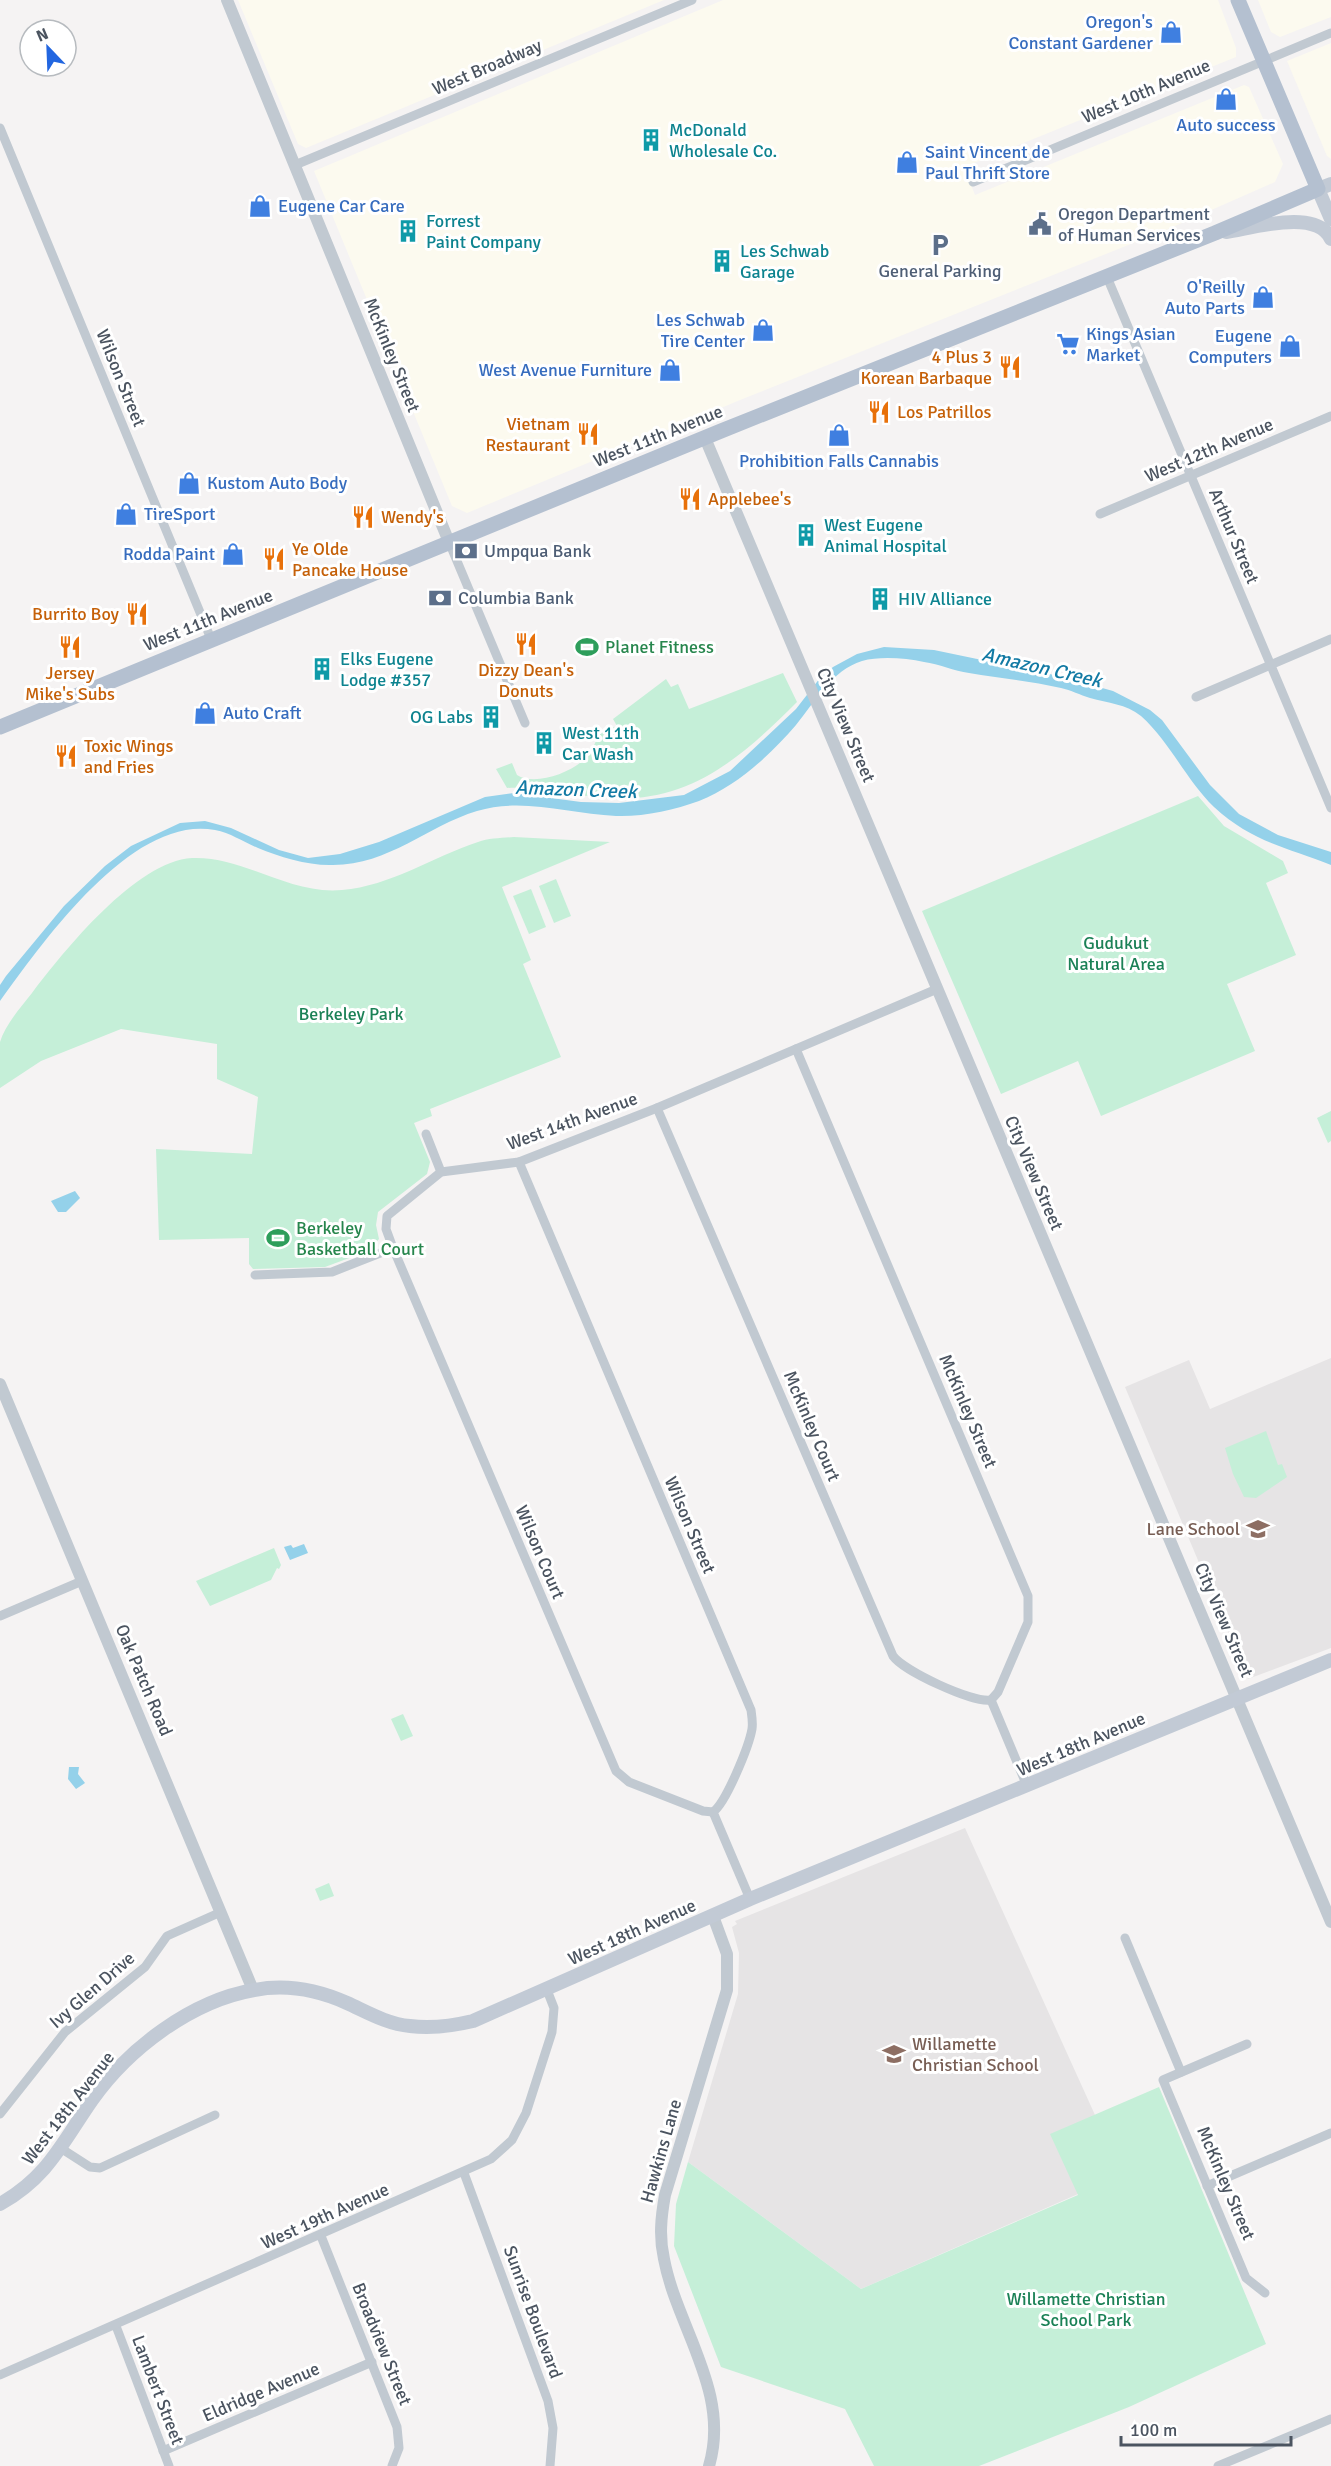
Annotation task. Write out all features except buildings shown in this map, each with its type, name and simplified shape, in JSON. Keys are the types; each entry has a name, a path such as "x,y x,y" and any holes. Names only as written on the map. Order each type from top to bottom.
{"main road":[{"path":"1238,0 1263,61 1324,186 1331,219"},
{"name":"West 11th Avenue","path":"0,727 449,542 1215,233 1324,186"},
{"path":"1215,233 1298,221 1315,223 1328,233 1331,239"},
{"name":"West 18th Avenue","path":"0,2204 32,2183 62,2149 103,2086 151,2040 193,2013 253,1990 307,1990 328,1995 391,2022 429,2027 473,2021 750,1899 1331,1660"}],"street":[{"name":"McKinley Street","path":"227,0 525,723"},
{"name":"West Broadway","path":"295,165 692,0"},
{"name":"West 10th Avenue","path":"974,182 1331,33"},
{"name":"Wilson Street","path":"0,128 211,639"},
{"name":"Arthur Street","path":"1107,277 1331,808"},
{"name":"West 12th Avenue","path":"1100,514 1331,416"},
{"name":"City View Street","path":"705,438 1331,1922"},
{"path":"1196,697 1331,639"},
{"name":"West 14th Avenue","path":"441,1172 519,1162 657,1108 937,989"},
{"name":"McKinley Street","path":"796,1049 1028,1596 1028,1622 998,1692 991,1700"},
{"name":"McKinley Court","path":"657,1108 893,1656 906,1669 976,1699 991,1700"},
{"path":"255,1275 332,1272 393,1248 386,1229 387,1216 441,1172 426,1134"},
{"name":"Wilson Street","path":"519,1162 751,1710 753,1721 751,1735 723,1801 713,1812"},
{"name":"Wilson Court","path":"393,1248 613,1765 620,1776 629,1782 703,1812 713,1812"},
{"name":"Oak Patch Road","path":"0,1384 253,1990"},
{"path":"0,1616 82,1581"},
{"path":"991,1700 1027,1786"},
{"path":"713,1812 750,1899"},
{"name":"Ivy Glen Drive","path":"0,2114 65,2032 145,1967 167,1936 221,1912"},
{"name":"Hawkins Lane","path":"709,2466 714,2443 711,2399 669,2277 660,2227 665,2195 726,1989 727,1954 712,1916"},
{"path":"1125,1938 1181,2072 1246,2044"},
{"name":"West 19th Avenue","path":"0,2375 464,2173 503,2150 526,2113 552,2032 554,2008 547,1990"},
{"name":"McKinley Street","path":"1181,2072 1163,2080 1246,2278 1264,2293"},
{"path":"62,2149 90,2167 100,2168 214,2115"},
{"path":"1207,2186 1331,2133"},
{"name":"Sunrise Boulevard","path":"464,2173 548,2401 553,2428 550,2466"},
{"name":"Broadview Street","path":"321,2236 399,2434 399,2448 392,2466"},
{"name":"Lambert Street","path":"116,2326 169,2466"},
{"name":"Eldridge Avenue","path":"163,2451 372,2362"},
{"path":"1218,2466 1331,2419"}],"shaded area":[{"path":"238,0 664,0 306,148 298,144"},
{"path":"723,0 1218,0 1236,48 1236,57 964,167 975,195 1244,85 1249,87 1283,164 1275,182 1166,230 745,398 467,513 452,506 314,171"},
{"path":"1258,0 1331,0 1331,17 1280,37 1271,32"},
{"path":"1331,43 1331,159 1327,156 1287,61"},
{"name":"Lane School","path":"1331,1358 1331,1648 1248,1679 1125,1387 1189,1360 1210,1409"},
{"name":"Willamette Christian School","path":"965,1828 1095,2115 1078,2194 861,2289 688,2162 738,1994 739,1953 732,1927 737,1924 735,1921"}],"green space":[{"path":"783,673 797,702 755,742 733,759 687,786 661,794 633,798 603,798 541,789 507,788 496,769 512,763 517,775 535,779 566,771 589,754 600,733 617,726 613,719 666,679 671,687 678,684 689,709"},
{"name":"Gudukut Natural Area","path":"1198,796 1224,826 1283,861 1288,873 1266,883 1296,955 1227,984 1255,1051 1101,1116 1078,1061 1001,1094 922,911"},
{"name":"Berkeley Park","path":"514,837 610,842 502,887 531,960 523,964 561,1057 430,1109 432,1116 414,1123 430,1162 427,1174 378,1212 376,1225 379,1239 368,1251 325,1267 253,1269 249,1264 249,1238 159,1240 156,1149 252,1154 258,1097 217,1079 217,1044 121,1029 41,1061 0,1088 0,1042 18,1010 103,911 148,874 170,863 192,858 211,859 304,887 342,890 377,883 482,841"},
{"path":"556,879 571,916 554,923 539,886"},
{"path":"531,889 546,927 529,934 513,896"},
{"path":"1331,1111 1331,1141 1328,1143 1317,1118"},
{"path":"1266,1431 1278,1465 1282,1464 1287,1477 1256,1498 1244,1497 1233,1474 1225,1448"},
{"path":"274,1548 281,1565 271,1580 210,1606 196,1581"},
{"path":"403,1714 413,1736 401,1741 391,1719"},
{"path":"329,1883 334,1896 320,1901 315,1889"},
{"name":"Willamette Christian School Park","path":"1159,2087 1266,2344 1129,2407 979,2466 874,2466 845,2409 721,2367 674,2246 676,2204 688,2162 861,2289 1078,2195 1050,2134"}],"water":[{"path":"884,647 934,650 1059,676 1113,691 1150,710 1162,720 1210,785 1239,814 1278,835 1331,852 1331,865 1256,836 1228,819 1195,785 1161,737 1141,716 1129,709 1065,689 963,672 917,661 877,658 851,665 833,679 786,736 740,778 713,795 669,810 616,816 529,806 494,807 459,818 372,859 333,865 285,858 215,830 184,830 152,842 122,862 92,887 40,947 0,1001 0,985 6,976 64,906 105,866 131,846 180,823 205,821 231,828 279,850 308,858 340,854 379,842 485,797 514,793 581,802 619,803 684,795 730,771 796,709 820,678 833,667 857,654"},
{"path":"75,1191 80,1198 66,1212 58,1212 51,1201"},
{"path":"304,1544 308,1553 290,1560 284,1547 291,1545 293,1548"},
{"path":"69,1767 79,1767 78,1774 85,1783 76,1789 68,1779"}],"place":[{"name":"Oregon's Constant Gardener","path":"1171,32"},
{"name":"Auto success","path":"1226,99"},
{"name":"McDonald Wholesale Co.","path":"651,140"},
{"name":"Saint Vincent de Paul Thrift Store","path":"907,162"},
{"name":"Eugene Car Care","path":"260,206"},
{"name":"Oregon Department of Human Services","path":"1040,224"},
{"name":"Forrest Paint Company","path":"408,231"},
{"name":"General Parking","path":"940,245"},
{"name":"Les Schwab Garage","path":"722,261"},
{"name":"O'Reilly Auto Parts","path":"1263,297"},
{"name":"Les Schwab Tire Center","path":"763,330"},
{"name":"Kings Asian Market","path":"1068,344"},
{"name":"Eugene Computers","path":"1290,346"},
{"name":"4 Plus 3 Korean Barbaque","path":"1010,367"},
{"name":"West Avenue Furniture","path":"670,370"},
{"name":"Los Patrillos","path":"879,412"},
{"name":"Vietnam Restaurant","path":"588,434"},
{"name":"Prohibition Falls Cannabis","path":"839,435"},
{"name":"Kustom Auto Body","path":"189,483"},
{"name":"Applebee's","path":"690,499"},
{"name":"TireSport","path":"126,514"},
{"name":"Wendy's","path":"363,517"},
{"name":"West Eugene Animal Hospital","path":"806,535"},
{"name":"Umpqua Bank","path":"466,551"},
{"name":"Rodda Paint","path":"233,554"},
{"name":"Ye Olde Pancake House","path":"274,559"},
{"name":"Columbia Bank","path":"440,598"},
{"name":"HIV Alliance","path":"880,599"},
{"name":"Burrito Boy","path":"137,614"},
{"name":"Dizzy Dean's Donuts","path":"526,644"},
{"name":"Jersey Mike's Subs","path":"70,647"},
{"name":"Planet Fitness","path":"587,647"},
{"name":"Elks Eugene Lodge #357","path":"322,669"},
{"name":"Auto Craft","path":"205,713"},
{"name":"OG Labs","path":"491,717"},
{"name":"West 11th Car Wash","path":"544,743"},
{"name":"Toxic Wings and Fries","path":"66,756"},
{"name":"Berkeley Basketball Court","path":"278,1238"},
{"name":"Lane School","path":"1258,1529"},
{"name":"Willamette Christian School","path":"894,2054"}],"water label":[{"name":"Amazon Creek","path":"1042,667"},
{"name":"Amazon Creek","path":"576,789"}]}
